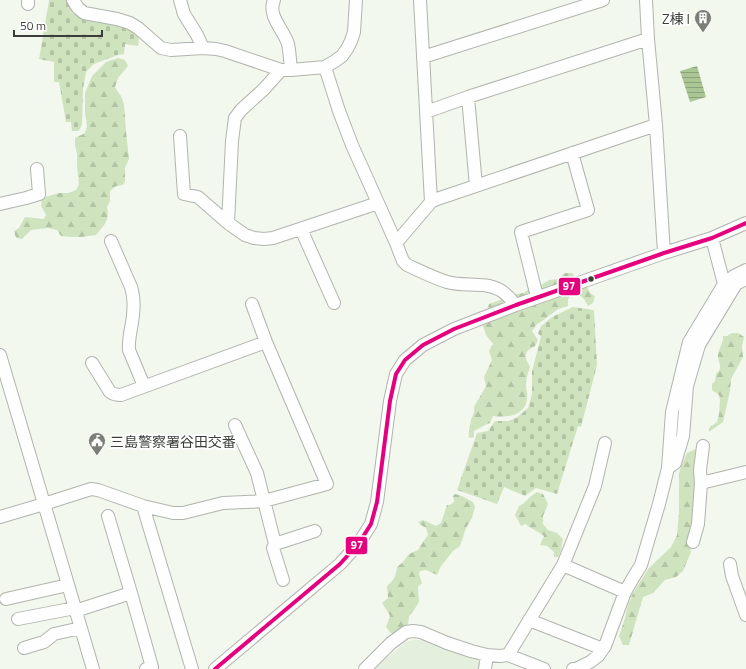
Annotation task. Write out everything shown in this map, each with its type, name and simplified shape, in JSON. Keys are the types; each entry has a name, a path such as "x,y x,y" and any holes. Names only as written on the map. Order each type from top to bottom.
{"street":[{"path":"72,0 84,13 130,23 161,48 171,50 203,48 216,49 286,70 326,67 342,56 347,49 354,32 356,0"},
{"path":"180,0 184,14 203,48"},
{"path":"228,223 234,118 286,70 290,55 284,34 272,14 271,9 274,0"},
{"path":"420,0 431,202"},
{"path":"423,57 603,0"},
{"path":"646,0 664,253"},
{"path":"426,112 468,96 648,39"},
{"path":"326,67 339,111 352,145 407,265 457,285 490,286 499,289 516,305"},
{"path":"468,96 476,186"},
{"path":"396,243 431,202 437,199 656,125"},
{"path":"180,136 184,194 198,197 245,236 264,239 273,238 378,203"},
{"path":"537,298 521,232 588,210 572,153"},
{"path":"0,204 39,194 37,169"},
{"path":"215,669 340,564 359,543 371,524 377,502 390,401 396,374 405,360 422,345 454,329 516,305 664,253 712,238 746,223"},
{"path":"301,229 334,303"},
{"path":"712,238 724,284"},
{"path":"111,241 133,293 133,316 128,344 129,350 144,386"},
{"path":"573,669 590,662 598,656 605,646 625,592 641,565 668,468 672,412 689,342 724,284 734,276 746,270"},
{"path":"668,468 675,462 683,436 687,386 699,345 736,284 746,279"},
{"path":"0,516 91,489 98,490 143,506 173,513 183,513 224,503 264,500 327,484 266,342 252,304"},
{"path":"92,363 110,392 114,395 144,386 266,342"},
{"path":"0,355 93,669"},
{"path":"235,425 257,473 275,544 273,548 283,580"},
{"path":"508,655 563,565 595,486 605,443"},
{"path":"693,542 698,524 701,483 700,470 703,446"},
{"path":"701,483 746,472"},
{"path":"143,506 192,669"},
{"path":"108,516 152,667 146,669"},
{"path":"275,544 315,531"},
{"path":"730,564 732,576 746,615"},
{"path":"563,565 625,592"},
{"path":"6,599 68,585"},
{"path":"18,619 75,609 131,592"},
{"path":"529,620 603,649"},
{"path":"24,648 44,642 54,634 81,628"},
{"path":"365,669 391,643 406,632 413,631 421,632 471,651 487,655 508,655 544,669"},
{"path":"484,669 487,655"}],"shaded area":[{"path":"697,66 706,97 690,102 680,71"},
{"path":"423,640 483,659 482,669 374,669 406,642"}],"green space":[{"path":"49,0 67,0 73,14 126,28 139,37 138,46 125,44 124,54 94,64 86,72 83,89 82,124 79,131 72,131 71,122 66,122 59,82 54,82 54,62 39,59"},
{"path":"118,58 125,60 128,66 118,78 115,87 124,104 129,159 125,168 125,182 123,185 116,186 110,191 110,201 107,207 108,216 106,222 96,235 78,237 61,236 57,230 48,228 31,230 22,239 16,238 14,231 19,228 25,217 44,219 46,215 41,206 42,198 76,190 79,184 75,138 85,133 87,126 85,113 85,93 92,76 106,62"},
{"path":"565,273 572,273 582,286 587,287 590,293 595,296 593,303 588,306 584,299 578,294 572,294 568,299 568,306 558,309 536,325 532,331 538,340 535,346 528,350 526,355 530,367 526,383 526,404 519,412 510,416 493,416 490,423 474,431 474,437 469,438 469,429 474,407 486,386 484,377 492,360 489,351 493,344 486,335 483,326 486,321 489,304 524,293 529,289 549,280 558,279"},
{"path":"573,307 594,310 597,365 581,427 578,426 557,494 536,488 525,496 504,487 497,504 457,490 477,433 488,431 495,421 508,421 516,418 528,408 532,394 532,371 541,337 538,333 541,326 552,317"},
{"path":"732,333 738,333 744,337 742,346 743,357 731,379 730,391 723,422 709,432 709,428 717,422 719,414 719,395 712,390 712,384 715,381 716,374 720,369 718,353 723,341 723,336 727,336"},
{"path":"696,449 700,452 696,504 689,541 691,552 683,571 676,577 665,580 653,593 643,597 629,645 623,645 619,636 632,595 649,568 671,547 677,535 679,511 679,474 687,453"},
{"path":"537,492 543,494 548,504 543,516 543,524 548,530 557,533 563,539 558,557 554,557 554,552 547,546 540,545 544,536 525,524 521,526 515,515 519,506"},
{"path":"455,494 473,502 475,507 460,546 453,551 441,566 437,575 426,570 420,571 419,574 422,583 418,587 419,602 409,616 408,625 398,634 391,633 386,627 390,616 382,603 388,598 387,586 394,578 397,567 409,554 418,550 428,535 426,528 418,522 423,520 436,526 441,523 447,505 454,502 453,496"}],"transit line":[{"name":"97","path":"215,669 340,564 359,543 371,524 377,502 390,401 396,374 405,360 423,345 454,329 516,305 664,253 712,238 746,223"}],"place":[{"name":"Z棟 I","path":"703,33"},
{"name":"三島警察署谷田交番","path":"97,456"}]}
